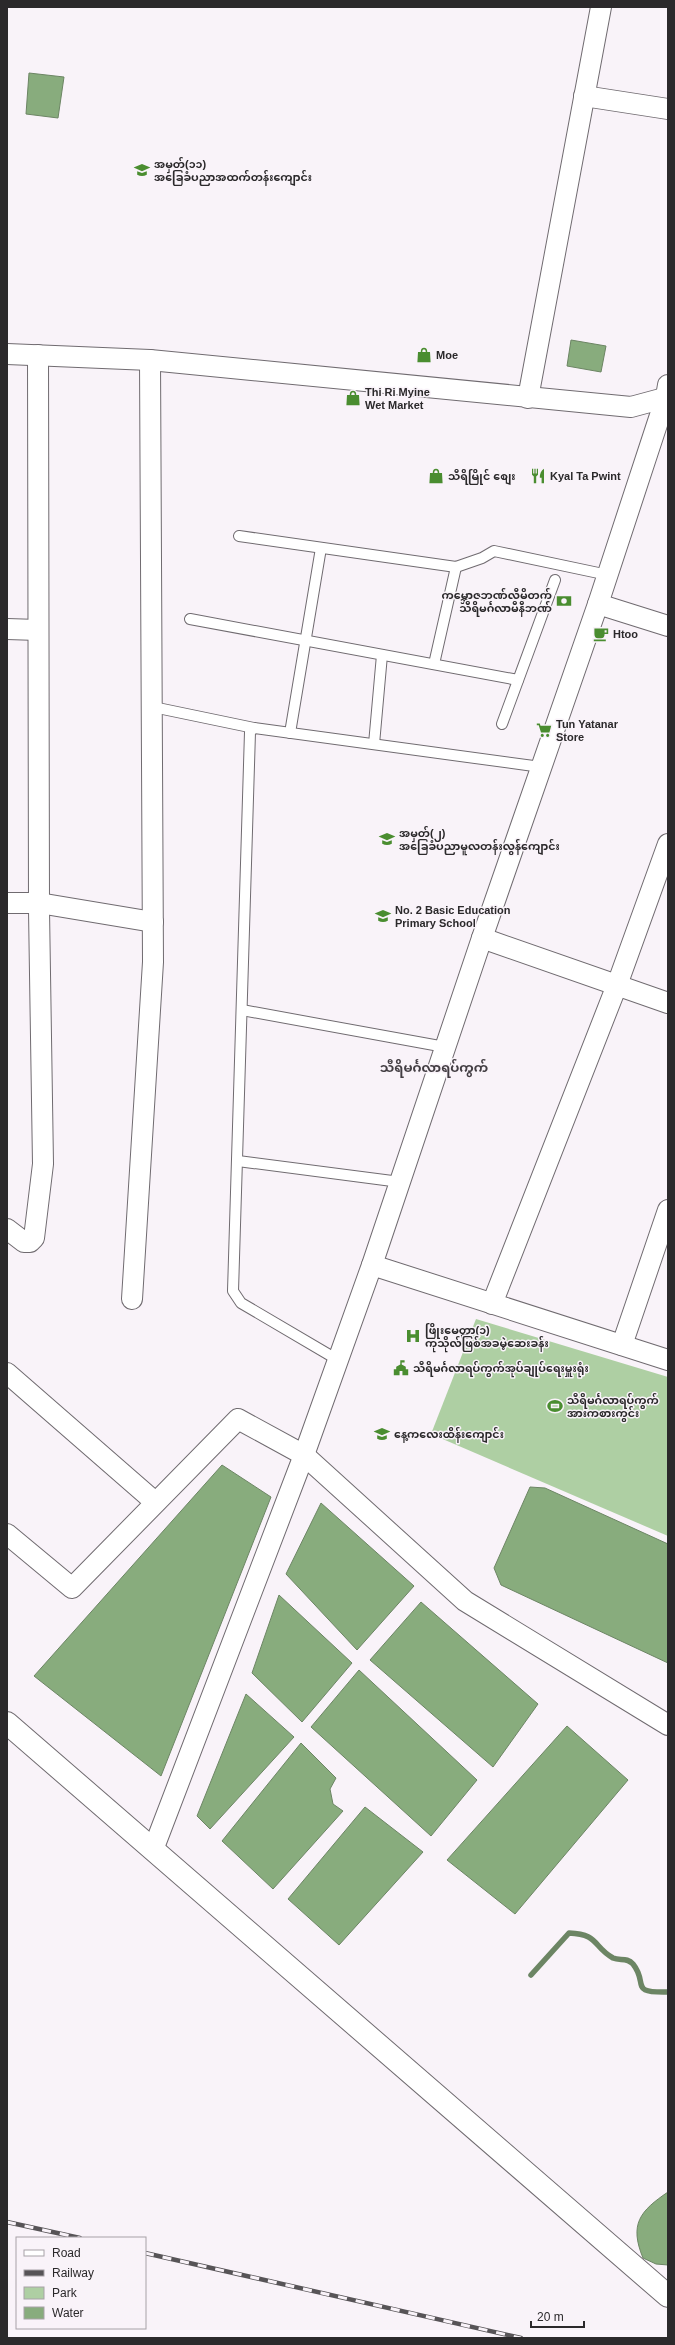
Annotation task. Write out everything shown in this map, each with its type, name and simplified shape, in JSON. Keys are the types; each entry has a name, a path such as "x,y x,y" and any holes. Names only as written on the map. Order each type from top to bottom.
{"main road":[{"path":"7,1723 668,2296"}],"street":[{"path":"528,398 601,7"},
{"path":"584,96 668,109"},
{"path":"7,354 150,360 631,407 667,393"},
{"path":"7,1229 24,1242 30,1242 34,1238 43,1164 39,903 38,355"},
{"path":"132,1299 153,962 153,707 150,360"},
{"path":"153,1850 304,1455 372,1266 482,938 608,575 667,393"},
{"path":"598,604 668,626"},
{"path":"7,629 38,630"},
{"path":"492,1304 617,985 668,844"},
{"path":"7,902 39,903 152,922"},
{"path":"482,938 668,1003"},
{"path":"622,1345 668,1210"},
{"path":"372,1266 668,1360"},
{"path":"7,1373 156,1502"},
{"path":"7,1534 72,1588 238,1420 304,1455 465,1601 668,1725"}],"lane":[{"path":"239,536 456,567 482,558 494,550 608,575"},
{"path":"290,733 322,548"},
{"path":"434,664 456,567"},
{"path":"502,724 554,580"},
{"path":"190,619 518,680"},
{"path":"374,744 382,655"},
{"path":"153,707 254,728 541,767"},
{"path":"254,728 250,732 233,1292 241,1303 338,1360"},
{"path":"242,1010 445,1047"},
{"path":"238,1161 400,1182"}],"green space":[{"name":"သီရိမင်္ဂလာရပ်ကွက် အားကစားကွင်း","path":"476,1319 668,1377 668,1536 431,1434"}],"water":[{"path":"29,73 64,77 58,118 26,114"},
{"path":"571,340 606,346 601,372 567,366"},
{"path":"222,1465 271,1497 161,1776 34,1676"},
{"path":"530,1487 545,1488 668,1544 668,1663 501,1585 494,1568"},
{"path":"321,1503 414,1586 357,1650 286,1574"},
{"path":"279,1595 352,1663 302,1722 252,1673"},
{"path":"421,1602 538,1704 493,1767 370,1660"},
{"path":"359,1670 477,1780 431,1836 311,1727"},
{"path":"246,1694 294,1737 210,1829 197,1816"},
{"path":"567,1726 628,1780 515,1914 447,1860"},
{"path":"301,1743 336,1778 330,1789 333,1804 343,1811 273,1889 222,1841"},
{"path":"365,1807 423,1852 339,1945 288,1899"},
{"path":"668,2192 668,2265 656,2264 643,2258 637,2236 637,2227 644,2212"}],"waterway":[{"path":"531,1975 569,1933 579,1934 591,1938 602,1950 613,1958 631,1962 640,1977 644,1989 648,1991 668,1992"}],"railway":[{"path":"7,2222 75,2237"},
{"path":"146,2253 521,2338"}],"place":[{"name":"အမှတ်(၁၁) အခြေခံပညာအထက်တန်းကျောင်း","path":"142,170"},
{"name":"Moe","path":"424,355"},
{"name":"Thi Ri Myine Wet Market","path":"353,398"},
{"name":"သီရိမြိုင် စျေး","path":"436,476"},
{"name":"Kyal Ta Pwint","path":"538,476"},
{"name":"ကမ္ဘောဇဘဏ်လီမိတက် သီရိမင်္ဂလာမီနီဘဏ်","path":"564,601"},
{"name":"Htoo","path":"601,634"},
{"name":"Tun Yatanar Store","path":"544,730"},
{"name":"အမှတ်(၂) အခြေခံပညာမူလတန်းလွန်ကျောင်း","path":"387,839"},
{"name":"No. 2 Basic Education Primary School","path":"383,916"},
{"name":"ဖြိုးမေတ္တာ(၁) ကုသိုလ်ဖြစ်အခမဲ့ဆေးခန်း","path":"413,1336"},
{"name":"သီရိမင်္ဂလာရပ်ကွက်အုပ်ချုပ်ရေးမှူးရုံး","path":"401,1368"},
{"name":"သီရိမင်္ဂလာရပ်ကွက် အားကစားကွင်း","path":"555,1406"},
{"name":"နေ့ကလေးထိန်းကျောင်း","path":"382,1434"}],"district":[{"name":"သီရိမင်္ဂလာရပ်ကွက်","path":"434,1067"}]}
